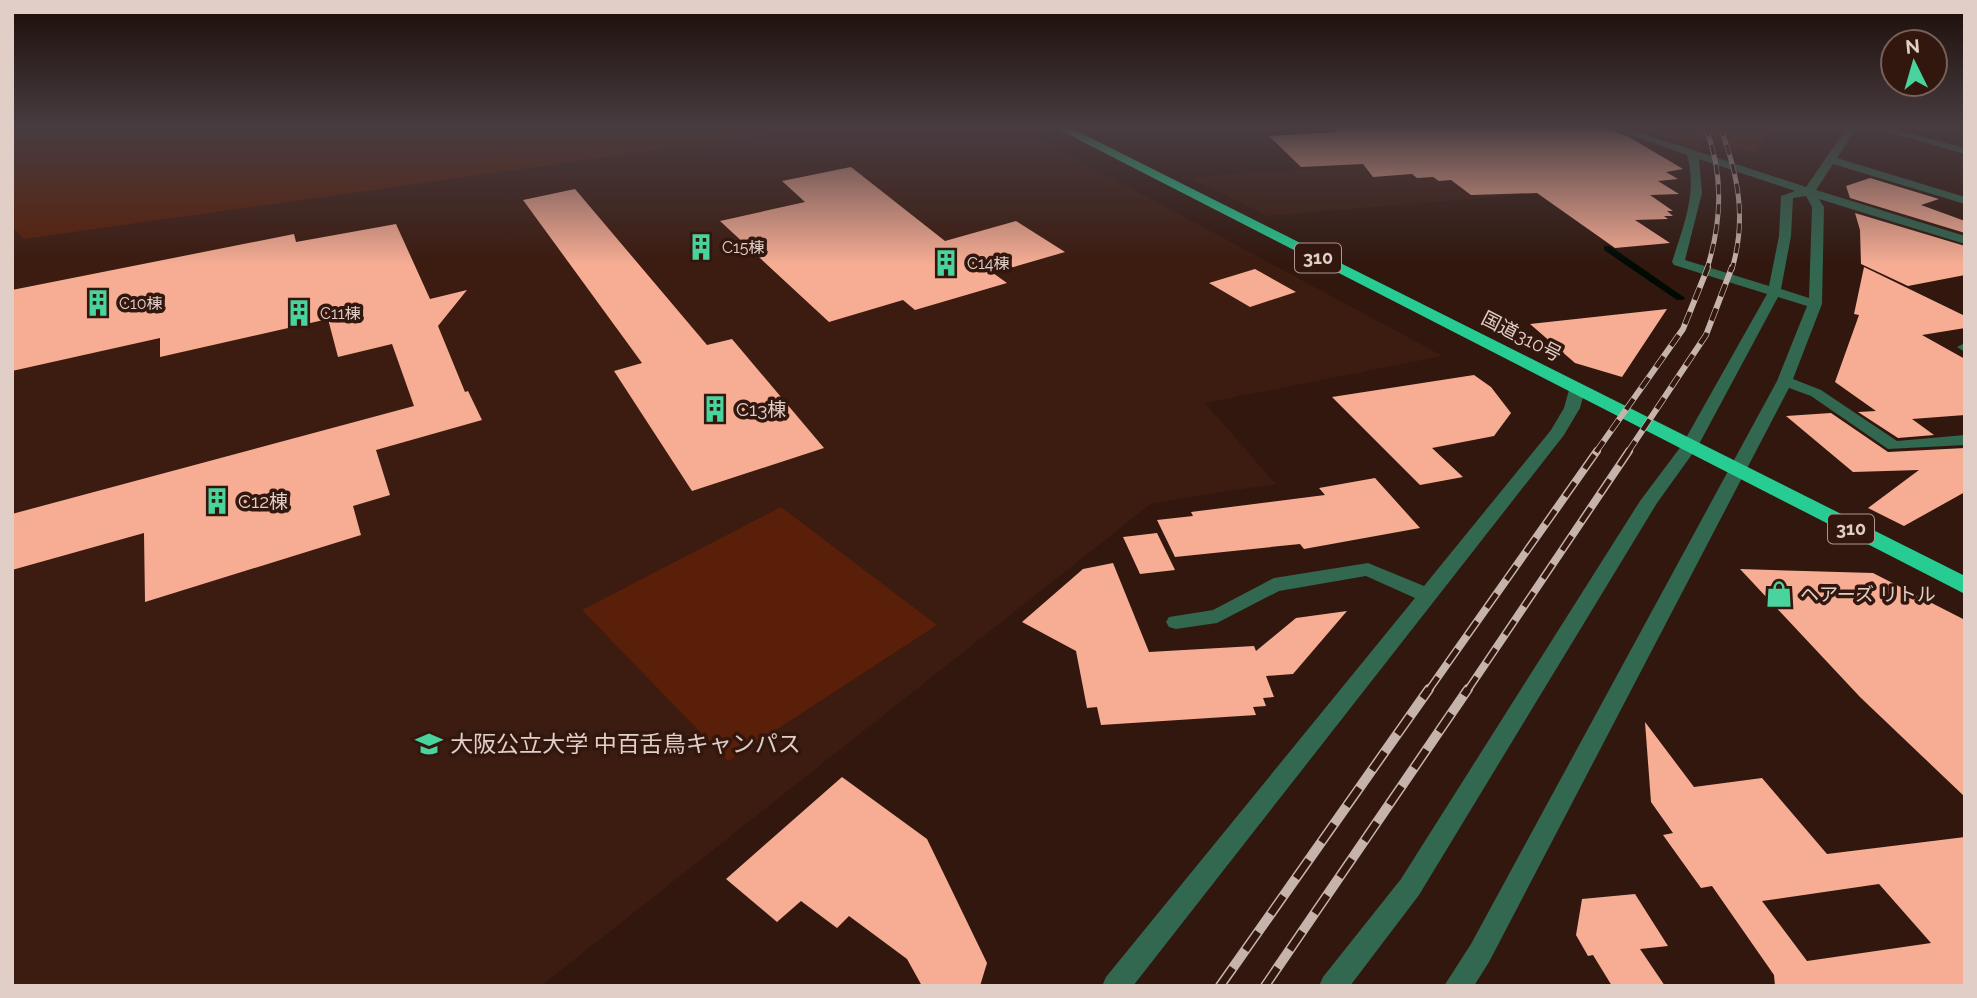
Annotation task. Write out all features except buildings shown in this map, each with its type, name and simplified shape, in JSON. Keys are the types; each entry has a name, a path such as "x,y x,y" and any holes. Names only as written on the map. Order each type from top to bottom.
{"highway":[{"name":"国道310号","path":"1150,173 1965,586"}],"street":[{"path":"1697,173 1698,199 1678,262 1815,304"},
{"path":"1753,173 1965,240"},
{"path":"1333,986 1410,887 1649,501 1690,446 1774,293 1785,236 1787,196 1809,192 1823,173"},
{"path":"1873,173 1965,201"},
{"path":"1458,986 1480,953 1785,381 1815,304 1818,207 1809,192"},
{"path":"1785,381 1816,393 1894,446 1965,440"},
{"path":"1116,986 1558,432 1572,408 1577,390"},
{"path":"1176,622 1217,616 1274,585 1368,569 1429,596"}],"shaded area":[{"name":"大阪公立大学 中百舌鳥キャンパス","path":"12,173 1102,173 1443,356 1205,403 1276,484 1152,503 541,986 12,986"},
{"path":"12,173 496,173 24,239 12,227"},
{"path":"1249,173 1506,173 1506,187 1519,195 1267,216 1190,178"},
{"path":"781,507 937,625 728,761 582,610"}],"waterway":[{"path":"1607,248 1680,298"}],"railway":[{"path":"1707,269 1718,215 1717,173"},
{"path":"1732,269 1737,250 1740,214 1734,173"},
{"path":"1596,452 1683,329 1708,267"},
{"path":"1628,452 1706,335 1732,267"},
{"path":"1428,691 1597,451"},
{"path":"1467,691 1629,451"},
{"path":"1220,986 1429,689"},
{"path":"1265,986 1468,689"}],"place":[{"name":"C15棟","path":"701,247"},
{"name":"C14棟","path":"946,263"},
{"name":"C10棟","path":"98,303"},
{"name":"C11棟","path":"299,313"},
{"name":"C13棟","path":"715,409"},
{"name":"C12棟","path":"217,501"},
{"name":"ヘアーズ リトル","path":"1779,594"},
{"name":"大阪公立大学 中百舌鳥キャンパス","path":"429,744"}]}
